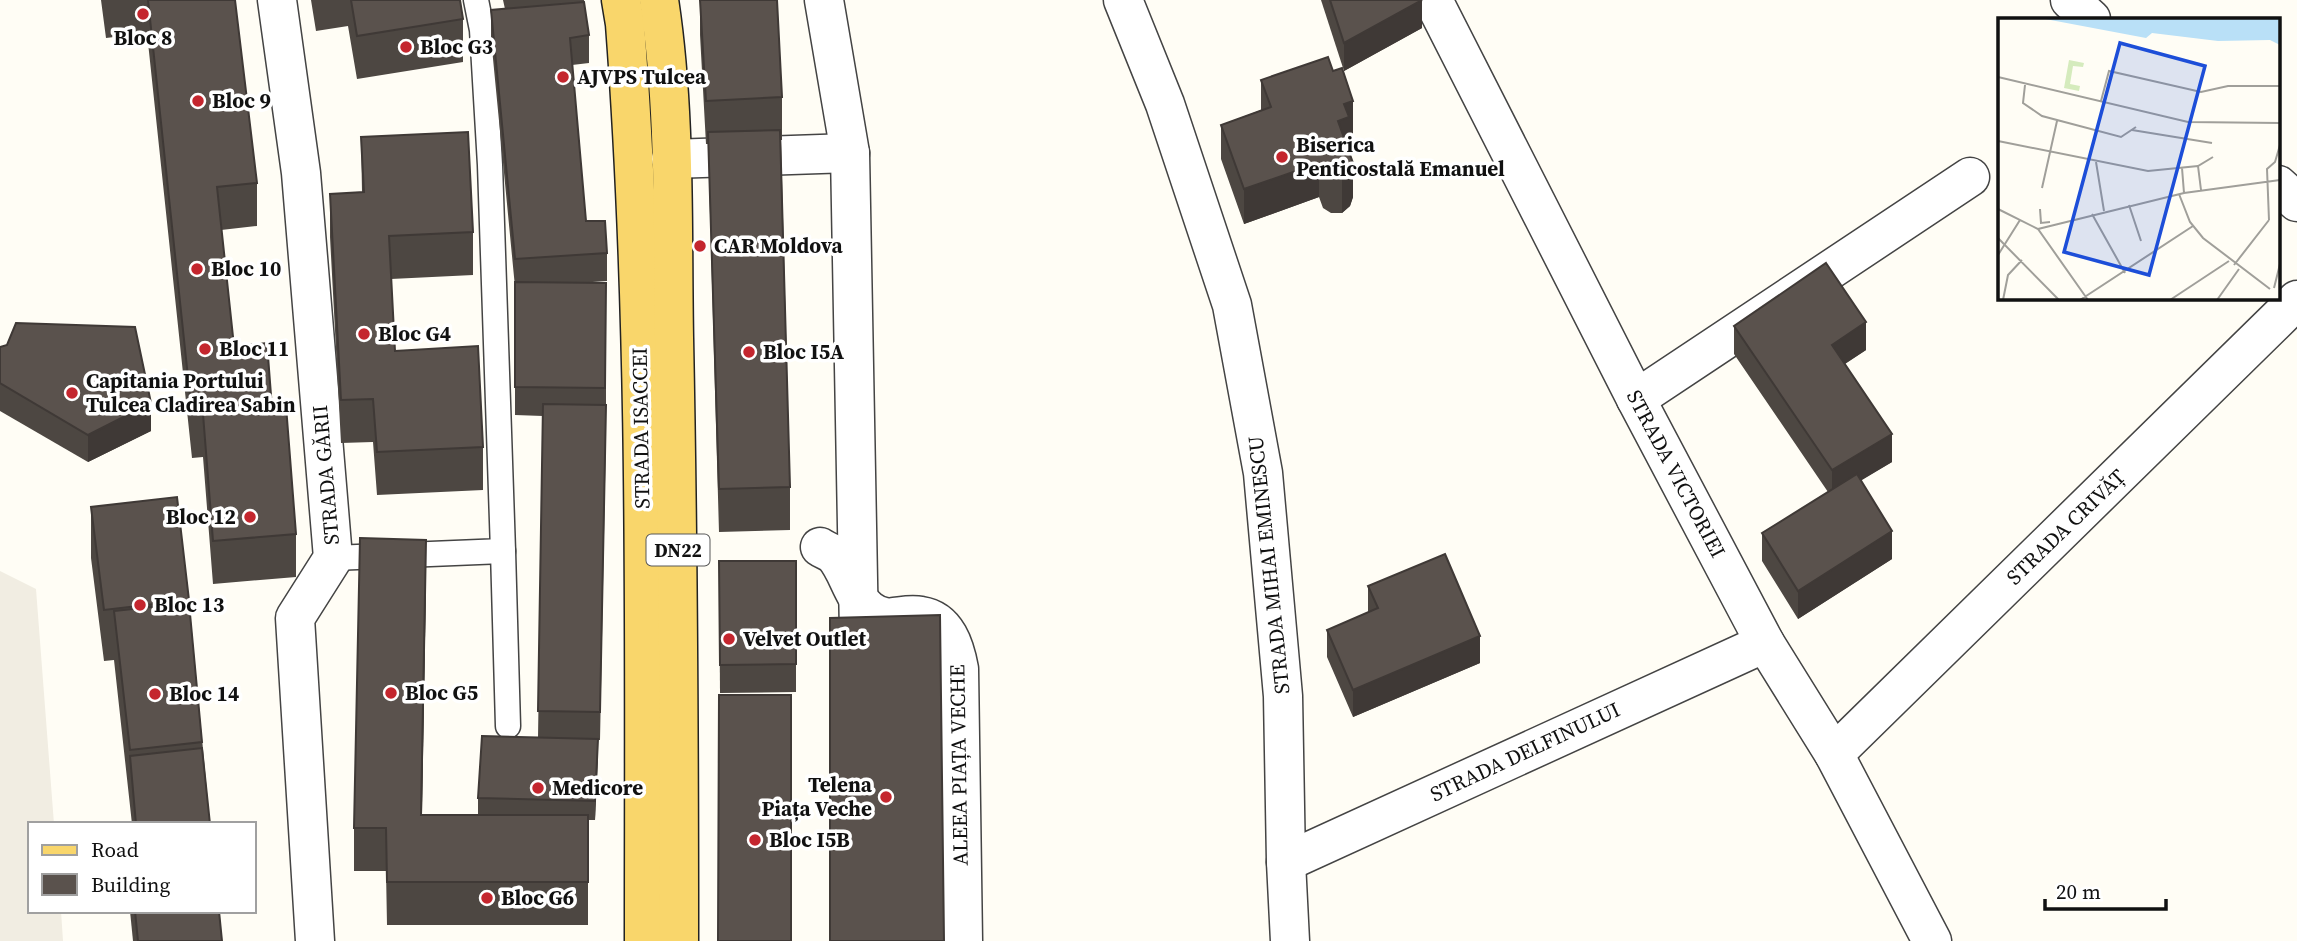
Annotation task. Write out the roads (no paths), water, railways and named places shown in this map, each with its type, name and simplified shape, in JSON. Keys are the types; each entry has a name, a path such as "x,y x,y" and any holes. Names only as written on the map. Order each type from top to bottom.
{"main road":[{"name":"STRADA ISACCEI","path":"621,0 628,64 637,224 644,562 644,941"},
{"name":"STRADA ISACCEI","path":"659,0 668,89 671,159 678,549 679,941"}],"street":[{"name":"STRADA GĂRII","path":"277,0 301,173 333,558 295,618 314,941"},
{"path":"824,0 850,153 858,616"},
{"name":"STRADA MIHAI EMINESCU","path":"1123,0 1165,104 1233,305 1263,474 1283,695 1290,941"},
{"name":"STRADA VICTORIEI","path":"1433,0 1636,399 1765,643 1834,754 1932,941"},
{"path":"2070,0 2090,18"},
{"path":"671,159 850,153"},
{"path":"1636,399 1970,177"},
{"path":"2280,187 2297,202"},
{"name":"STRADA CRIVĂȚ","path":"1834,754 2297,300"},
{"path":"820,547 834,554 858,616"},
{"name":"ALEEA PIAȚA VECHE","path":"858,616 871,611 884,618 921,616 940,624 956,647 959,669 963,941"},
{"name":"STRADA DELFINULUI","path":"1286,862 1765,643"}],"lane":[{"path":"475,0 482,30 490,165 508,726"},
{"path":"333,558 503,551"}],"place":[{"name":"Bloc 8","path":"143,14"},
{"name":"Bloc G3","path":"406,47"},
{"name":"AJVPS Tulcea","path":"563,77"},
{"name":"Bloc 9","path":"198,101"},
{"name":"Biserica Penticostală Emanuel","path":"1282,157"},
{"name":"CAR Moldova","path":"700,246"},
{"name":"Bloc 10","path":"197,269"},
{"name":"Bloc G4","path":"364,334"},
{"name":"Bloc 11","path":"205,349"},
{"name":"Bloc I5A","path":"749,352"},
{"name":"Capitania Portului Tulcea Cladirea Sabin","path":"72,393"},
{"name":"Bloc 12","path":"250,517"},
{"name":"Bloc 13","path":"140,605"},
{"name":"Velvet Outlet","path":"729,639"},
{"name":"Bloc G5","path":"391,693"},
{"name":"Bloc 14","path":"155,694"},
{"name":"Medicore","path":"538,788"},
{"name":"Telena Piața Veche","path":"886,797"},
{"name":"Bloc I5B","path":"755,840"},
{"name":"Bloc G6","path":"487,898"}]}
